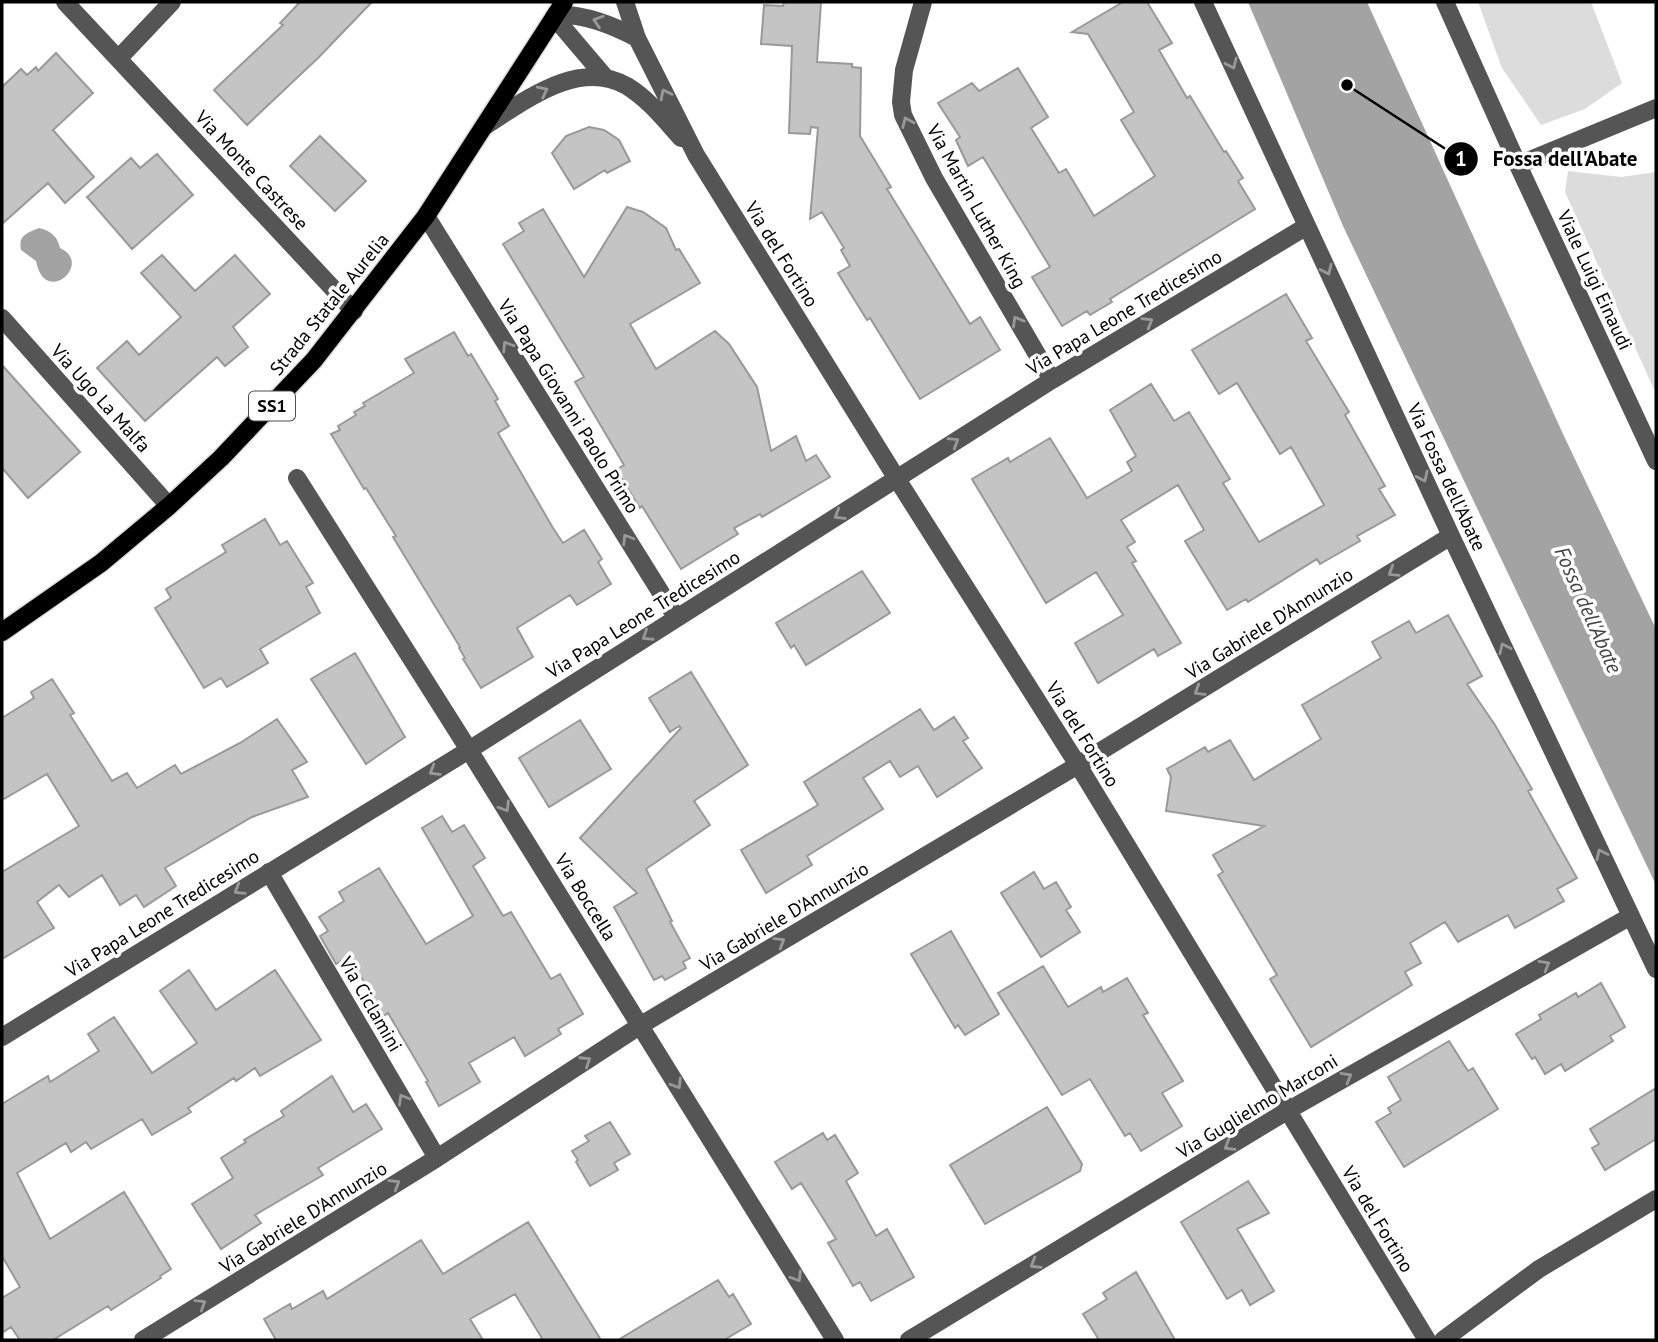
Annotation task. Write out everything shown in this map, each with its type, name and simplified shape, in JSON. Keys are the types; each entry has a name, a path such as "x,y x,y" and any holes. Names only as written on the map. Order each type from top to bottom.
{"main road":[{"name":"Strada Statale Aurelia","path":"2,632 101,563 170,506 221,458 314,360 426,216 558,11"}],"street":[{"name":"Via Monte Castrese","path":"65,2 354,311"},
{"path":"119,58 172,2"},
{"name":"Via del Fortino","path":"625,2 637,38 696,155 1078,765 1427,1340"},
{"name":"Via Martin Luther King","path":"923,2 904,70 901,102 903,114 934,178 1052,380"},
{"name":"Via Fossa dell'Abate","path":"1203,2 1451,536 1656,968"},
{"name":"Viale Luigi Einaudi","path":"1445,2 1656,461"},
{"path":"558,11 588,17 637,38"},
{"name":"Via del Fortino","path":"558,11 605,78 626,85 639,95 696,155"},
{"path":"485,126 550,87 589,77 605,78"},
{"path":"1518,165 1656,108"},
{"name":"Via Papa Giovanni Paolo Primo","path":"426,216 676,617"},
{"name":"Via Papa Leone Tredicesimo","path":"2,1037 469,750 1052,380 1307,226"},
{"name":"Via Ugo La Malfa","path":"2,318 170,506"},
{"name":"Via Boccella","path":"297,478 641,1025 835,1340"},
{"name":"Via Gabriele D'Annunzio","path":"143,1340 437,1158 641,1025 1078,765 1451,536"},
{"name":"Via Ciclamini","path":"269,872 437,1158"},
{"name":"Via Guglielmo Marconi","path":"909,1340 1287,1111 1631,916"},
{"path":"1443,1340 1539,1269 1656,1199"}],"shaded area":[{"path":"1478,2 1591,2 1622,83 1585,109 1541,125 1502,68"},
{"path":"1568,171 1621,177 1656,172 1656,394 1565,192"}],"water":[{"path":"1248,2 1367,2 1563,434 1656,629 1656,885 1343,226"},
{"path":"39,228 53,235 72,263 70,271 57,281 48,281 41,275 36,261 21,250 22,238"}],"building":[{"path":"300,2 372,2 247,125 214,90 283,25 280,23"},
{"path":"784,2 821,2 817,62 852,64 852,67 861,68 860,136 891,187 887,189 970,324 980,317 1000,350 920,399 870,318 867,320 838,273 850,266 841,250 844,248 822,212 810,219 818,128 811,127 810,134 789,133 792,46 761,44 764,5 783,6"},
{"path":"1123,2 1147,2 1172,43 1159,50 1187,98 1190,96 1243,178 1238,181 1255,209 1110,299 1112,302 1090,315 1087,311 1062,326 1032,277 1050,267 983,157 968,166 956,140 960,137 938,103 972,83 979,91 1018,68 1048,117 1031,128 1059,173 1066,169 1094,216 1155,176 1121,120 1134,112 1088,34 1072,32"},
{"path":"56,53 93,93 53,130 94,177 65,203 48,183 2,224 2,87 21,69 27,75 36,67 38,71"},
{"path":"589,127 604,130 619,140 630,161 607,173 605,170 574,189 552,153 566,136"},
{"path":"320,136 366,181 335,211 290,166"},
{"path":"157,154 193,195 132,249 87,197 131,158 140,168"},
{"path":"627,207 643,212 666,228 676,250 679,249 700,283 630,324 656,369 715,331 729,344 757,387 771,451 796,436 806,461 816,455 830,477 762,517 760,514 734,528 738,534 681,569 616,470 624,465 575,382 584,377 503,244 524,231 519,223 543,209 584,277"},
{"path":"162,255 195,291 235,255 270,294 233,327 248,347 225,366 217,357 145,421 97,368 127,341 139,355 181,317 141,273"},
{"path":"1286,294 1312,338 1306,341 1349,412 1345,415 1385,486 1379,489 1395,515 1357,536 1360,541 1320,564 1317,559 1248,602 1246,599 1227,610 1185,541 1204,530 1178,485 1121,520 1135,542 1127,547 1136,561 1132,563 1181,643 1158,656 1154,649 1098,683 1075,643 1123,615 1096,572 1046,603 972,479 1008,458 1010,462 1050,438 1087,498 1132,471 1127,462 1136,456 1110,410 1151,384 1174,421 1189,412 1230,479 1223,483 1259,542 1324,505 1291,447 1280,454 1237,383 1219,394 1192,350"},
{"path":"454,332 468,356 471,354 498,399 495,401 509,426 498,433 553,528 563,543 584,530 602,559 598,562 611,584 577,605 570,595 517,628 533,657 481,688 463,659 465,658 460,647 393,537 396,536 331,434 340,430 338,426 356,415 354,412 365,406 363,403 414,373 405,359"},
{"path":"2,365 80,452 28,498 2,468"},
{"path":"265,519 280,545 287,541 313,583 306,587 320,613 260,649 268,663 227,687 221,678 204,688 155,608 171,598 166,589 226,552 222,545"},
{"path":"862,571 890,613 806,665 794,645 791,648 776,623"},
{"path":"1448,615 1482,676 1467,684 1495,725 1532,789 1528,791 1577,878 1557,889 1564,901 1515,928 1508,915 1458,942 1445,922 1410,943 1421,963 1405,972 1412,985 1311,1047 1270,979 1277,975 1218,875 1223,872 1213,855 1264,826 1166,811 1171,777 1167,769 1205,747 1208,752 1230,740 1254,780 1321,739 1302,705 1381,658 1372,642 1409,621 1416,633"},
{"path":"355,653 405,737 366,764 311,679"},
{"path":"691,672 748,765 694,801 710,825 646,869 690,958 683,962 686,968 665,980 662,976 654,980 614,907 637,893 580,838 681,728 679,726 670,732 649,698"},
{"path":"52,679 74,713 70,715 112,781 127,773 137,788 175,765 181,774 240,743 277,719 307,762 292,770 308,797 252,817 165,868 176,886 144,907 136,895 120,905 102,875 69,897 59,885 37,902 54,928 2,959 2,872 79,826 47,774 2,800 2,718 34,698 31,692"},
{"path":"920,709 934,730 954,717 968,738 963,741 982,768 937,797 918,766 900,777 890,761 863,778 883,809 807,856 812,865 766,893 741,850 818,805 804,782"},
{"path":"580,720 611,769 549,807 519,758"},
{"path":"442,816 452,832 464,825 485,858 473,866 503,916 511,912 551,979 560,974 583,1014 558,1029 561,1034 525,1056 514,1037 469,1063 480,1082 439,1106 426,1082 428,1081 388,1013 384,1016 349,956 336,964 320,936 328,931 319,917 344,901 339,892 379,868 426,944 473,916 422,828"},
{"path":"1034,872 1044,889 1056,882 1071,907 1066,910 1080,932 1041,957 1001,893"},
{"path":"951,931 999,1014 965,1035 958,1025 955,1028 911,954"},
{"path":"1043,966 1068,1007 1101,987 1103,992 1127,978 1148,1013 1143,1015 1183,1081 1162,1093 1182,1126 1141,1151 1130,1133 1125,1136 1090,1079 1062,1095 998,993"},
{"path":"189,970 216,1010 275,970 321,1040 260,1076 255,1068 236,1081 234,1078 188,1108 191,1112 152,1135 142,1119 91,1149 86,1142 71,1152 66,1143 17,1173 50,1239 124,1192 171,1269 111,1310 108,1306 53,1340 20,1340 11,1327 2,1333 2,1298 20,1287 2,1256 2,1104 48,1076 50,1082 99,1051 88,1034 114,1017 152,1073 197,1043 160,991"},
{"path":"1601,983 1625,1027 1610,1036 1613,1041 1565,1071 1561,1064 1545,1074 1516,1034 1541,1019 1539,1015 1576,993 1578,997"},
{"path":"1449,1041 1468,1071 1473,1068 1498,1109 1404,1167 1376,1122 1391,1113 1388,1108 1401,1100 1388,1077"},
{"path":"332,1076 353,1112 366,1104 382,1129 318,1168 323,1175 255,1215 261,1223 221,1249 192,1204 233,1178 221,1158 246,1142 244,1140 284,1116 281,1111"},
{"path":"1656,1088 1656,1139 1605,1170 1592,1148 1599,1144 1590,1129"},
{"path":"1047,1107 1082,1164 1080,1171 985,1224 950,1165"},
{"path":"610,1122 630,1154 614,1163 618,1170 590,1186 572,1151 589,1141 585,1136"},
{"path":"823,1133 827,1140 835,1135 858,1173 846,1181 876,1236 887,1229 914,1277 871,1301 860,1282 853,1286 828,1243 836,1239 801,1183 792,1189 775,1162"},
{"path":"1248,1181 1269,1213 1237,1229 1274,1291 1250,1305 1242,1290 1227,1299 1181,1222"},
{"path":"528,1222 601,1340 543,1340 515,1294 470,1319 483,1340 276,1340 264,1319 290,1304 292,1309 323,1291 327,1299 421,1240 443,1274"},
{"path":"1136,1272 1175,1340 1099,1340 1083,1314 1107,1299 1103,1293"},
{"path":"718,1280 729,1297 733,1294 751,1324 724,1340 618,1340"}],"place":[{"name":"Fossa dell'Abate","path":"1347,85"}]}
